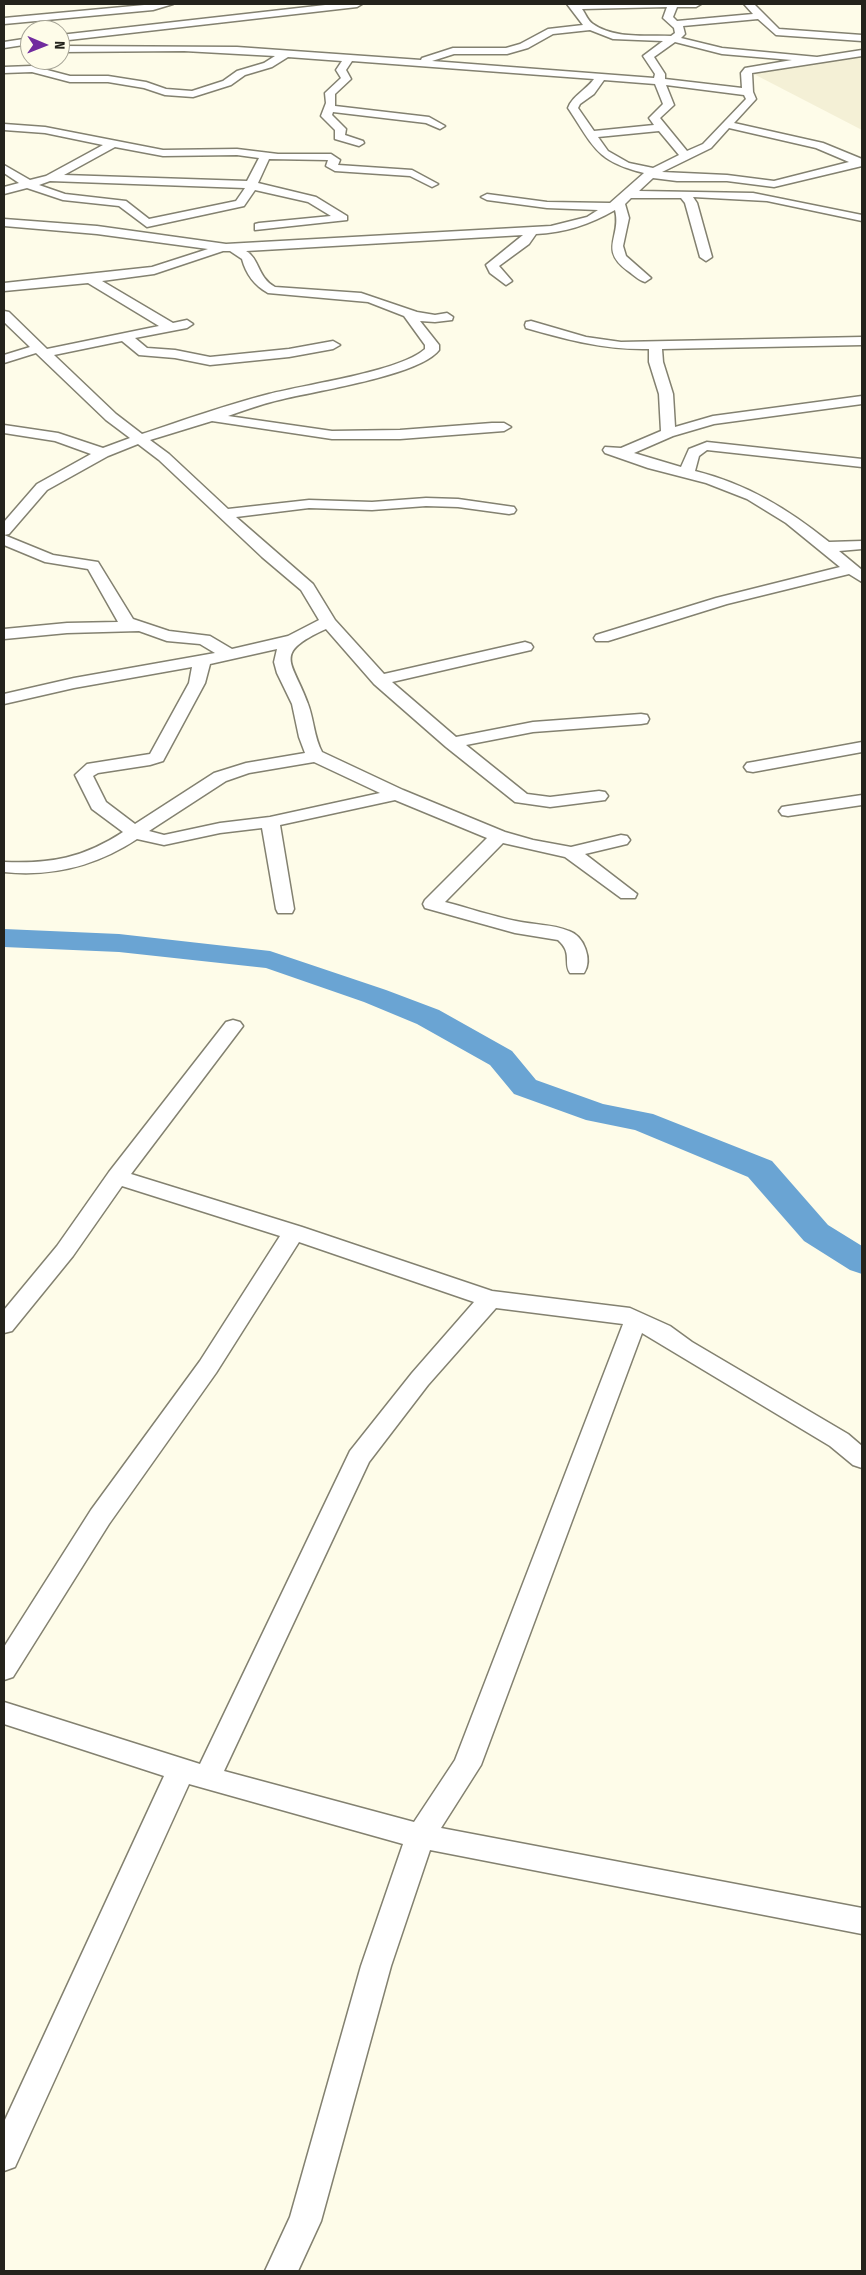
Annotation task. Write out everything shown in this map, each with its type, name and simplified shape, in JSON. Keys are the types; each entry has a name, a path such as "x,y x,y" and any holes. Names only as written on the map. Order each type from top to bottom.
{"street":[{"path":"4,21 153,8 168,4"},
{"path":"257,4 300,10"},
{"path":"70,37 357,4"},
{"path":"671,4 672,12 668,18 681,30 675,39 648,56 660,74 659,81 669,105 655,116 656,122 686,157"},
{"path":"696,4 574,5 582,19 591,27 621,37 675,39 722,51 820,60"},
{"path":"749,4 776,32 862,38"},
{"path":"153,8 163,25"},
{"path":"675,24 759,16"},
{"path":"419,64 430,57 453,51 497,52 516,49 551,32 591,27"},
{"path":"4,45 20,43"},
{"path":"70,50 212,48 659,81 748,92"},
{"path":"4,50 20,50"},
{"path":"4,222 147,236 230,248 532,232 573,225 591,219 619,202 652,173 707,146 729,125 751,98 748,92 747,71 862,53"},
{"path":"4,70 32,69 70,79 108,79 146,85 165,92 193,94 226,83 241,73 268,65 285,54"},
{"path":"348,59 341,70 346,79 330,93 329,108 326,116 341,129 339,137 360,143"},
{"path":"601,77 590,92 573,105 573,108 604,152 613,159 652,173 677,178 727,178 774,184 862,162"},
{"path":"329,108 429,120 440,126"},
{"path":"729,125 820,145 862,162"},
{"path":"4,127 45,130 163,153 237,152 266,156 331,157 334,158 332,166 335,168 412,173 432,184"},
{"path":"593,134 662,128"},
{"path":"4,191 50,178 112,144"},
{"path":"4,168 30,185 71,198 122,203 147,223 178,218 206,209 240,204 245,199 257,167 266,156"},
{"path":"50,178 250,185 312,199 343,218"},
{"path":"487,197 547,205 619,202 710,194 755,196 828,214 862,218"},
{"path":"686,196 691,203 706,257"},
{"path":"619,202 623,218 617,246 620,256 625,263 645,278"},
{"path":"228,207 251,222 266,246"},
{"path":"251,222 343,218"},
{"path":"336,242 343,218"},
{"path":"147,223 147,236"},
{"path":"506,281 494,270 492,264 525,241 532,232"},
{"path":"4,287 90,279 154,270 230,248 248,258 251,268 261,284 272,290 362,297 409,314 435,319 446,317"},
{"path":"90,279 170,326"},
{"path":"4,531 42,487 103,453 139,439 273,397 380,373 423,358 432,350 432,346 409,314"},
{"path":"4,315 111,417 164,457 224,514 307,587 328,622 380,680 452,743 521,798 544,802 600,796"},
{"path":"4,359 187,324"},
{"path":"532,325 603,345 656,347 862,341"},
{"path":"124,336 144,352 210,361 289,353 333,345"},
{"path":"656,347 656,362 666,394 668,432"},
{"path":"857,573 828,546 764,502 718,482 687,472 647,463 617,451 668,432 713,420 862,400"},
{"path":"208,418 252,422 314,434 332,435 408,434 456,428 504,427"},
{"path":"4,429 44,434 103,453"},
{"path":"687,472 691,454 695,450 707,446 862,463"},
{"path":"224,514 309,504 372,506 435,502 508,510"},
{"path":"4,540 50,560 93,566 112,596 121,616 137,626 167,636 204,639 230,655"},
{"path":"828,546 862,545"},
{"path":"602,638 741,596 857,573"},
{"path":"4,699 59,685 202,661 288,642 328,622"},
{"path":"4,634 67,628 137,626"},
{"path":"288,642 282,653 284,670 300,705 311,750 316,756 397,794 500,836 531,845 571,852 621,840"},
{"path":"380,680 525,647"},
{"path":"202,661 197,683 157,757 150,760 93,768 84,775 98,805 134,832 158,839 170,840 220,828 270,822 397,794"},
{"path":"452,743 532,727 641,719"},
{"path":"753,767 862,747"},
{"path":"4,867 45,869 89,859 232,772 316,756"},
{"path":"788,811 862,800"},
{"path":"270,822 285,909"},
{"path":"500,836 432,904 515,927 564,934 572,942 578,957 577,969"},
{"path":"571,852 628,894"},
{"path":"4,1325 65,1252 117,1177 233,1026"},
{"path":"117,1177 294,1232 490,1299 622,1314 636,1319 662,1332 692,1353 839,1440 862,1459"},
{"path":"4,1669 100,1517 208,1367 294,1232"},
{"path":"4,2156 194,1774 359,1457 420,1379 490,1299"},
{"path":"282,2271 305,2221 376,1966 420,1836 467,1766 636,1319"},
{"path":"4,1713 194,1774 420,1836 862,1921"}],"shaded area":[{"path":"862,54 862,130 748,71"}],"waterway":[{"path":"4,938 119,943 270,960 375,996 428,1017 501,1058 525,1087 597,1113 642,1121 760,1169 816,1233 862,1262"}]}
